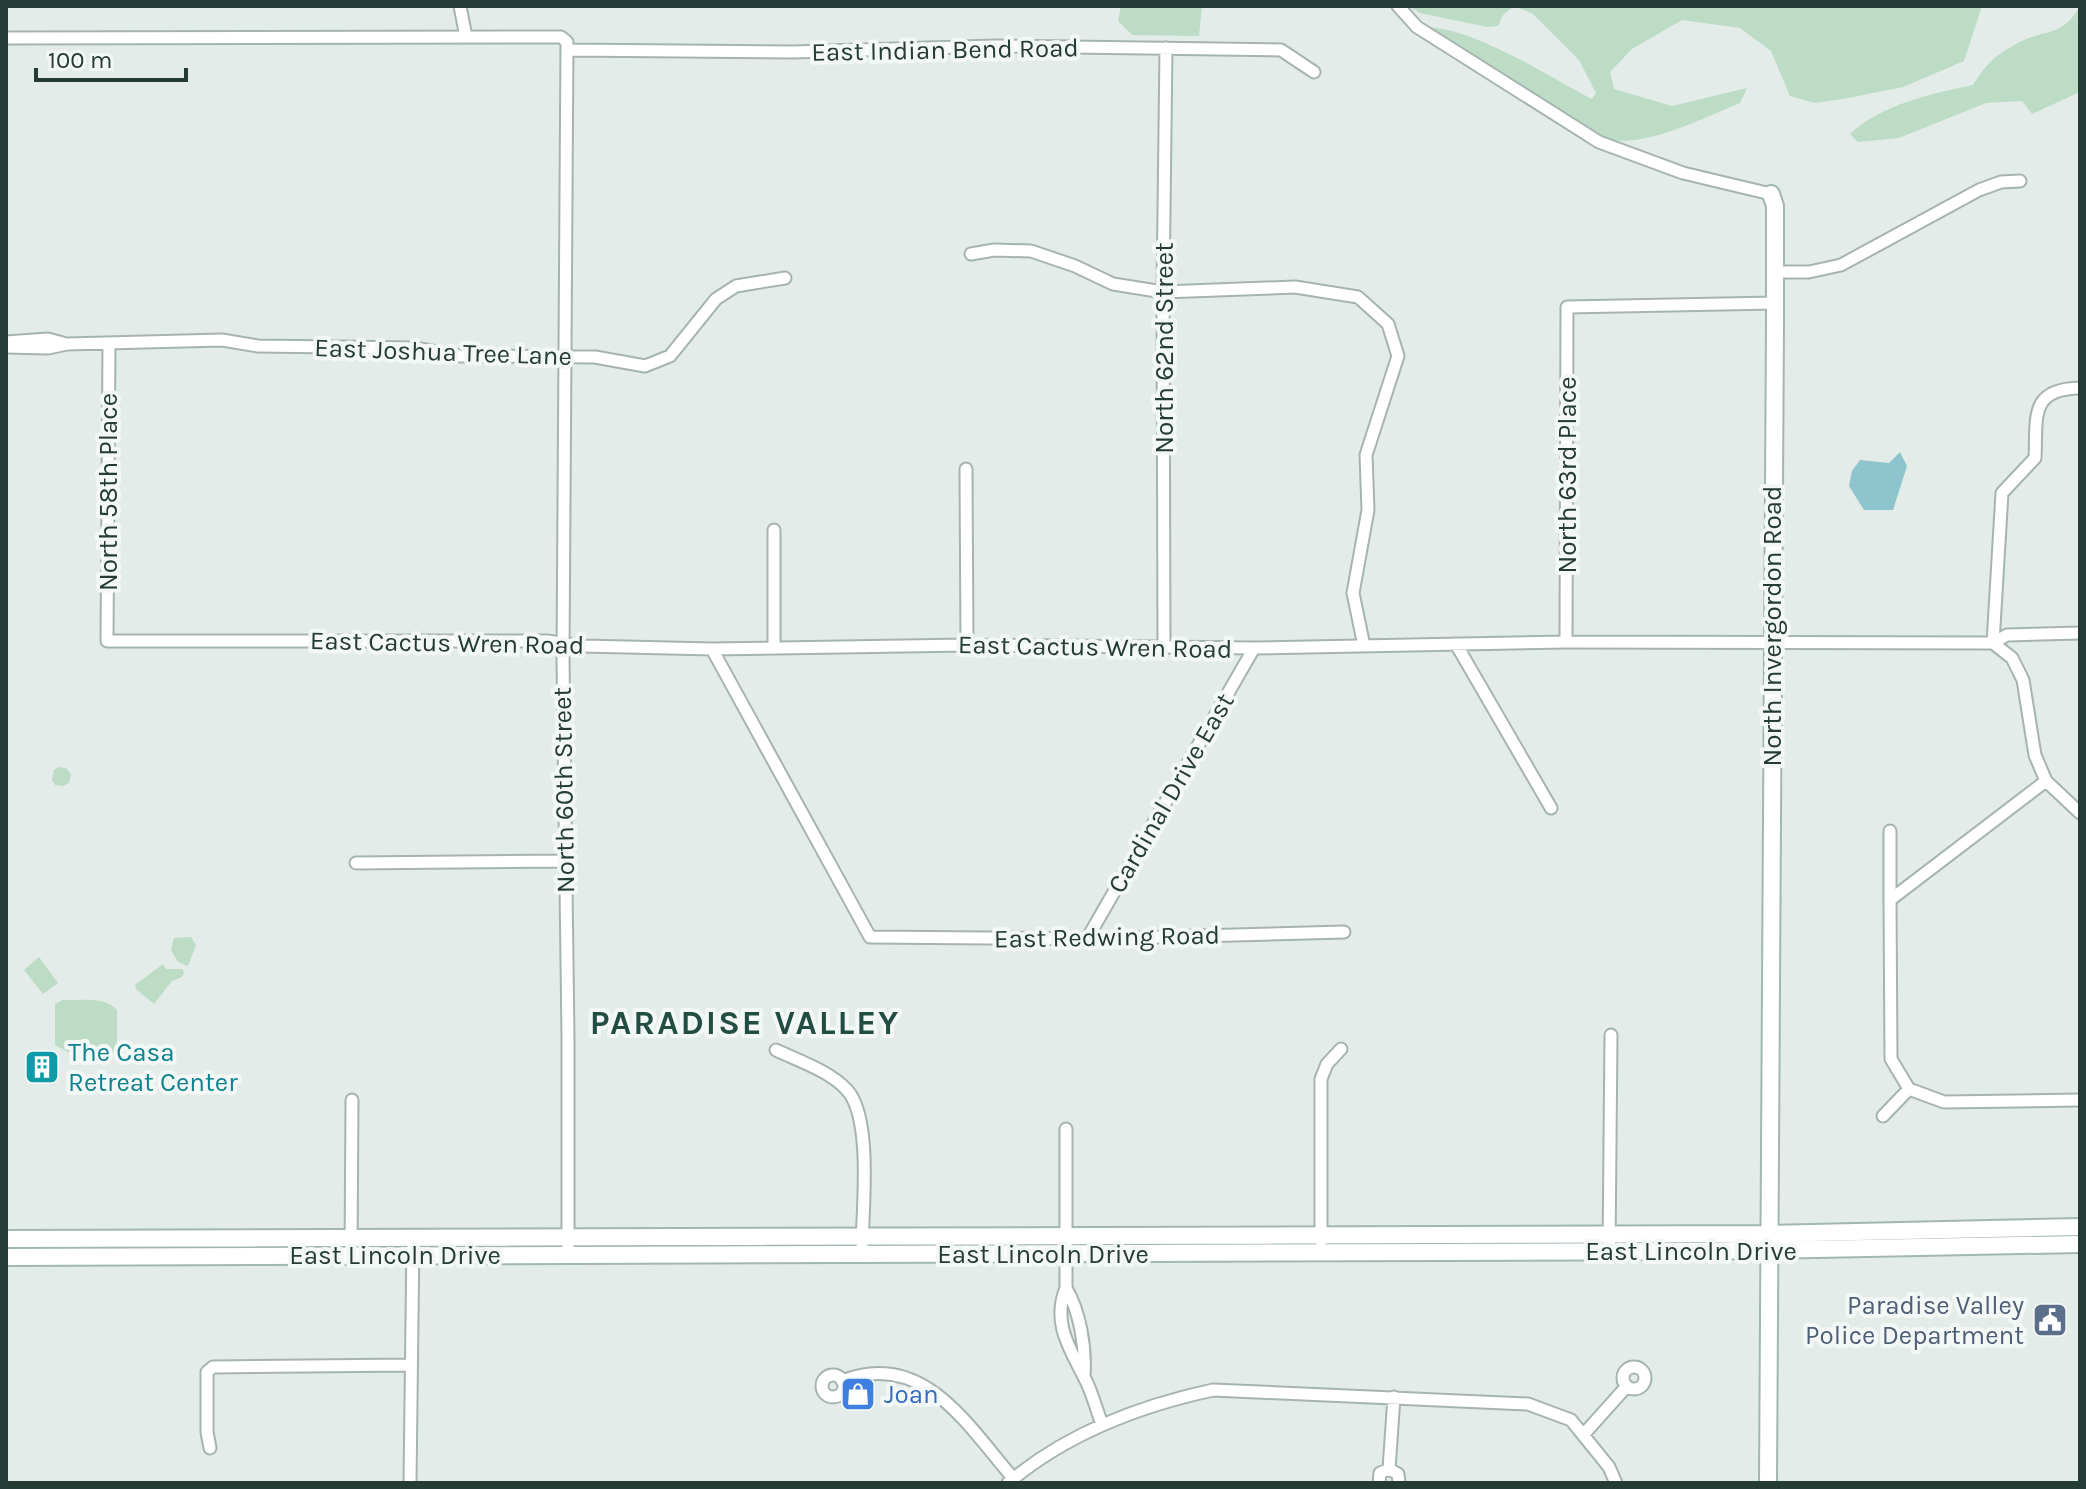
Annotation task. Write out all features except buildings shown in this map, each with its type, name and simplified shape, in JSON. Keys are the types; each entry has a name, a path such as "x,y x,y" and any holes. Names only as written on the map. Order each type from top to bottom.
{"main road":[{"name":"North Invergordon Road","path":"1768,1483 1775,303 1775,206 1771,194"},
{"name":"East Lincoln Drive","path":"1944,1239 2080,1227"},
{"name":"East Lincoln Drive","path":"568,1246 699,1255 862,1255 1321,1236 1609,1243"},
{"name":"East Lincoln Drive","path":"6,1239 351,1246 568,1246 699,1238 862,1237 1321,1253 1609,1243 1944,1239 2080,1244"},
{"path":"699,1238 699,1255"},
{"name":"East Lincoln Drive","path":"6,1257 351,1246"}],"street":[{"path":"460,6 466,37"},
{"name":"North Invergordon Road","path":"1398,6 1417,27 1599,142 1683,173 1771,194"},
{"name":"East Indian Bend Road","path":"6,38 561,37 566,45 793,52 995,46 1281,50 1314,72"},
{"name":"North 60th Street","path":"566,45 563,643 568,1246"},
{"name":"North 62nd Street","path":"1164,648 1166,48"},
{"path":"1775,272 1827,270 1979,190 2001,182 2020,181"},
{"path":"971,254 994,250 1031,251 1075,266 1113,284 1163,292 1295,287 1358,297 1388,324 1398,356 1366,455 1368,510 1353,593 1364,646"},
{"name":"East Joshua Tree Lane","path":"6,344 48,339 67,344 222,340 258,346 414,348 460,356 595,357 645,366 659,362 680,347 701,315 716,299 736,286 785,278"},
{"name":"North 63rd Place","path":"1566,642 1567,307 1775,303"},
{"name":"North 58th Place","path":"107,641 109,343"},
{"path":"2080,388 2059,389 2044,398 2038,413 2035,458 2002,493 1993,643 2012,658 2023,680 2035,755 2046,781 2080,813"},
{"path":"966,469 967,645"},
{"path":"774,530 774,647"},
{"name":"East Cactus Wren Road","path":"107,641 563,643 712,649 967,645 1254,648 1566,642 1993,643 2007,635 2080,633"},
{"path":"1456,644 1551,808"},
{"name":"Cardinal Drive East","path":"1087,939 1254,648"},
{"name":"East Redwing Road","path":"712,649 870,937 1087,939 1344,932"},
{"path":"1890,900 2046,781"},
{"path":"1890,831 1891,1059 1909,1089 1944,1102 2080,1100"},
{"path":"356,863 565,861"},
{"path":"1609,1243 1611,1035"},
{"path":"1321,1253 1321,1079 1327,1064 1341,1049"},
{"path":"776,1050 833,1079 848,1090 855,1101 863,1129 862,1255"},
{"path":"1883,1116 1909,1089"},
{"path":"351,1246 352,1100"},
{"path":"1066,1129 1066,1288 1060,1303 1063,1328 1070,1353 1084,1377 1102,1424"},
{"path":"410,1483 413,1246"},
{"path":"210,1448 207,1372 213,1367 410,1365"},
{"path":"842,1381 882,1372 924,1384 939,1395 1011,1481 1043,1455 1102,1424 1174,1398 1213,1390 1528,1404 1571,1420 1609,1467 1616,1483"},
{"path":"1584,1434 1627,1386"},
{"path":"1389,1469 1394,1397"},
{"path":"1379,1483 1380,1473 1389,1469"},
{"path":"1389,1469 1398,1474 1399,1483"}],"green space":[{"path":"1121,6 1202,6 1199,36 1132,35 1118,21"},
{"path":"1408,6 1514,6 1503,15 1498,26 1487,27 1420,13"},
{"path":"1514,6 1982,6 1964,61 1903,87 1815,103 1790,96 1771,51 1740,28 1682,20 1632,49 1610,72 1614,89 1672,106 1747,88 1740,103 1652,137 1617,141 1601,138 1426,27 1445,29 1488,44 1592,99 1596,93 1579,60 1533,14"},
{"path":"2080,7 2080,92 2032,114 2022,101 1986,103 1899,138 1858,142 1850,134 1892,108 1973,85 1997,56 2028,38 2059,28"},
{"path":"66,768 71,774 69,783 63,786 55,785 52,780 54,770"},
{"path":"191,937 196,945 188,966 178,962 171,950 174,938"},
{"path":"39,957 58,983 43,994 24,970"},
{"path":"163,964 166,969 183,969 184,973 172,981 154,1004 135,985"},
{"path":"62,1000 91,1000 112,1005 117,1010 117,1050 112,1054 68,1052 55,1045 55,1004"}],"water":[{"path":"1900,452 1907,466 1893,510 1864,510 1849,486 1852,471 1860,460 1889,463"}],"place":[{"name":"The Casa Retreat Center","path":"42,1067"},
{"name":"Paradise Valley Police Department","path":"2050,1320"},
{"name":"Joan","path":"858,1394"}],"district":[{"name":"PARADISE VALLEY","path":"745,1023"}]}
